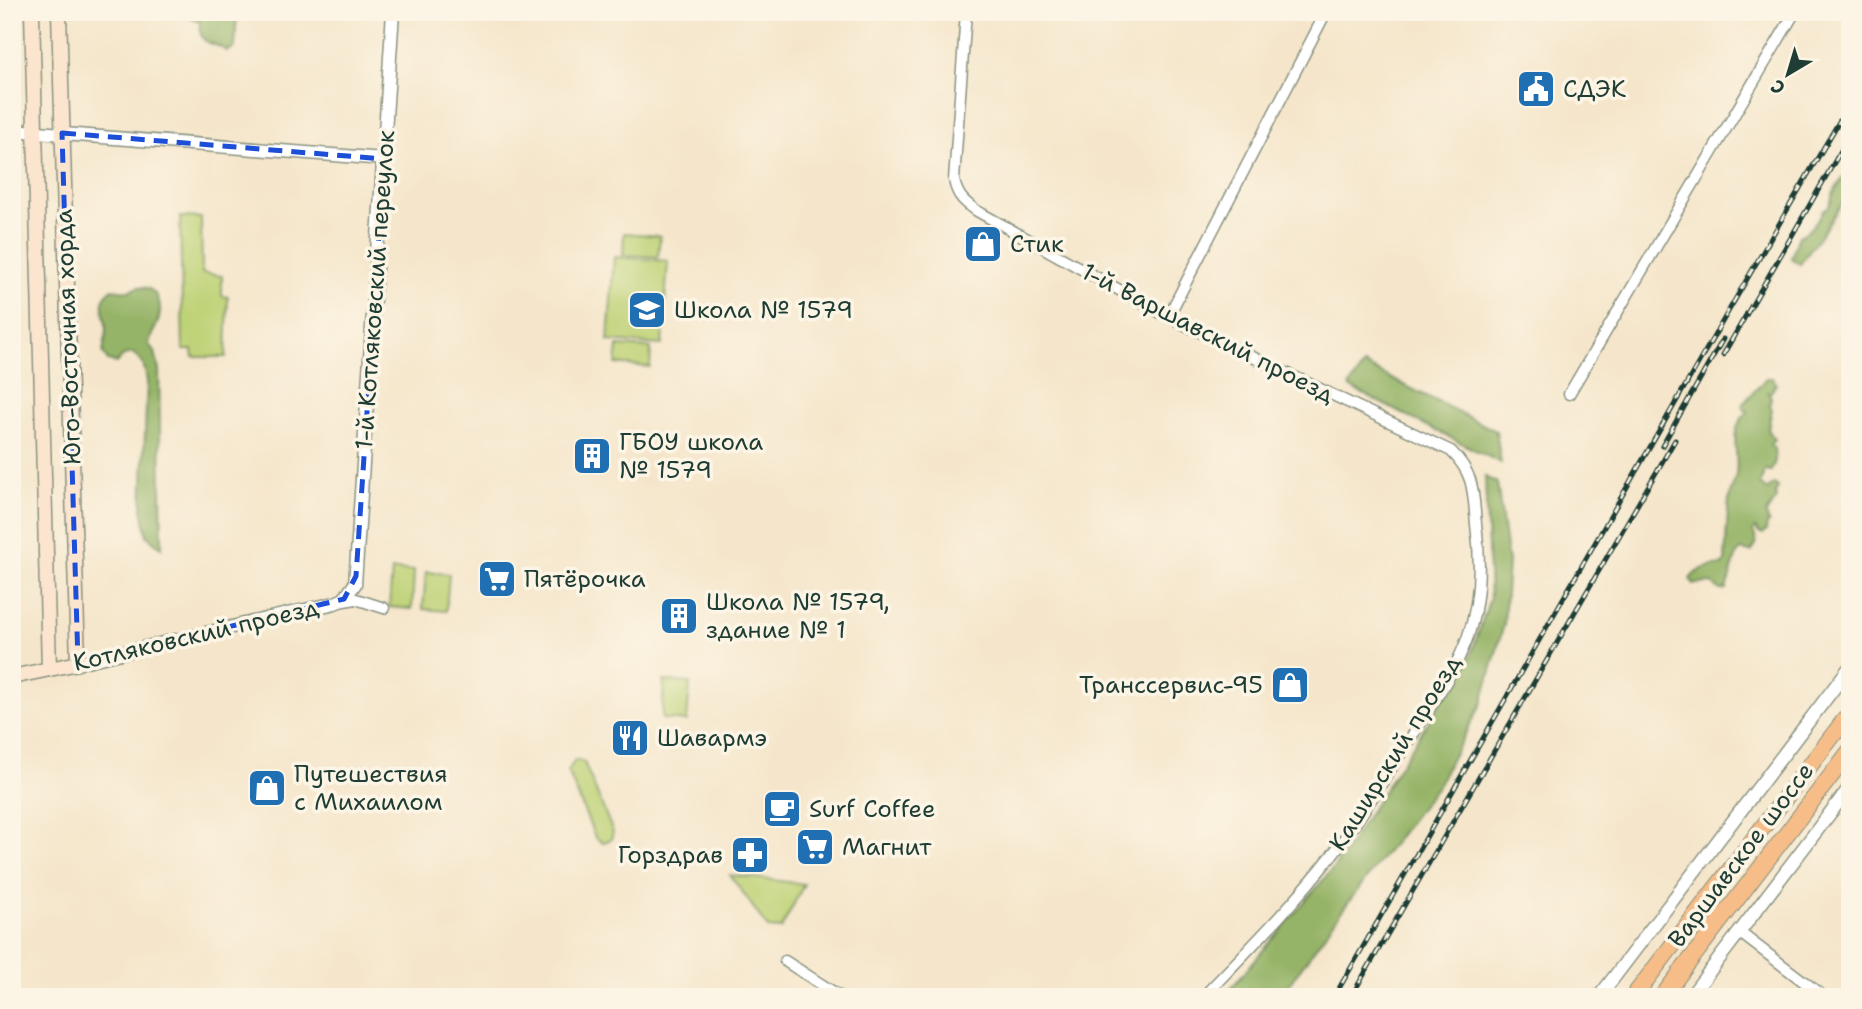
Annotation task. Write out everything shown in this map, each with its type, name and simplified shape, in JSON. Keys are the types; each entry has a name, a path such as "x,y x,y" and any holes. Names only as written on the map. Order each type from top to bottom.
{"main road":[{"name":"Юго-Восточная хорда","path":"32,12 49,669"},
{"name":"Юго-Восточная хорда","path":"59,12 78,663"},
{"name":"Котляковский проезд","path":"12,677 78,663"},
{"name":"Варшавское шоссе","path":"1633,997 1850,713"},
{"name":"Варшавское шоссе","path":"1662,997 1850,751"}],"street":[{"name":"1-й Котляковский переулок","path":"355,584 393,12"},
{"name":"1-й Варшавский проезд","path":"966,12 954,180 956,193 978,211 1168,317 1451,451 1465,465"},
{"path":"1168,317 1326,12"},
{"path":"1569,394 1795,12"},
{"path":"12,130 384,159"},
{"name":"Каширский проезд","path":"1203,997 1282,915 1333,854 1395,763 1449,676 1467,639 1477,599 1479,546 1472,487 1465,465"},
{"path":"355,584 366,602"},
{"name":"Котляковский проезд","path":"78,663 335,603 344,599 355,584"},
{"path":"335,603 356,599 384,608"},
{"path":"1598,997 1850,667"},
{"path":"1690,997 1850,787"},
{"path":"1739,932 1824,997"},
{"path":"785,961 841,997"}],"highlighted area":[{"path":"62,133 384,159 356,576 344,599 78,663"}],"green space":[{"path":"167,12 237,12 235,47 227,51 204,40 200,22 185,16 166,17"},
{"path":"1850,175 1850,192 1800,264 1791,258 1799,236 1810,229 1823,210 1829,207 1843,177"},
{"path":"180,217 201,218 202,273 222,276 222,296 228,297 226,357 193,357 192,350 183,350"},
{"path":"624,233 660,236 658,257 623,255"},
{"path":"614,257 668,261 662,345 608,341"},
{"path":"138,287 153,292 160,306 158,322 149,345 155,352 159,370 162,548 147,536 142,509 147,382 145,369 132,353 123,356 117,363 108,361 103,353 106,328 104,298 112,289 129,291"},
{"path":"618,346 651,348 650,367 616,364"},
{"path":"1364,365 1496,431 1501,463 1349,387"},
{"path":"1766,378 1772,378 1776,384 1771,392 1768,392 1771,397 1769,406 1772,409 1768,429 1774,439 1770,445 1774,448 1775,461 1771,471 1765,470 1760,484 1767,490 1774,484 1778,487 1775,494 1777,499 1766,513 1769,523 1763,534 1755,528 1753,531 1756,544 1751,552 1741,550 1737,554 1726,589 1720,590 1712,583 1694,584 1690,579 1700,570 1721,566 1725,562 1729,500 1737,466 1737,426 1748,412 1743,408 1743,404"},
{"path":"1485,477 1497,483 1508,562 1504,624 1482,703 1437,786 1280,997 1243,997 1231,988 1335,866 1465,665 1467,666 1490,598"},
{"path":"392,570 414,571 412,609 389,607"},
{"path":"426,572 449,574 446,611 423,609"},
{"path":"664,681 690,683 687,721 662,719"},
{"path":"575,760 584,762 613,832 611,839 603,843 595,837 568,771"},
{"path":"730,875 804,884 781,929 768,928"}],"railway":[{"path":"1334,997 1850,103"},
{"path":"1723,355 1850,135"},
{"path":"1662,446 1723,339"},
{"path":"1351,997 1675,440"}],"place":[{"name":"СДЭК","path":"1536,89"},
{"name":"Стик","path":"983,244"},
{"name":"Школа № 1579","path":"647,310"},
{"name":"ГБОУ школа № 1579","path":"592,456"},
{"name":"Пятёрочка","path":"497,579"},
{"name":"Школа № 1579, здание № 1","path":"679,616"},
{"name":"Транссервис-95","path":"1290,685"},
{"name":"Шавармэ","path":"630,738"},
{"name":"Путешествия с Михаилом","path":"267,788"},
{"name":"Surf Coffee","path":"782,809"},
{"name":"Магнит","path":"815,847"},
{"name":"Горздрав","path":"750,855"}]}
